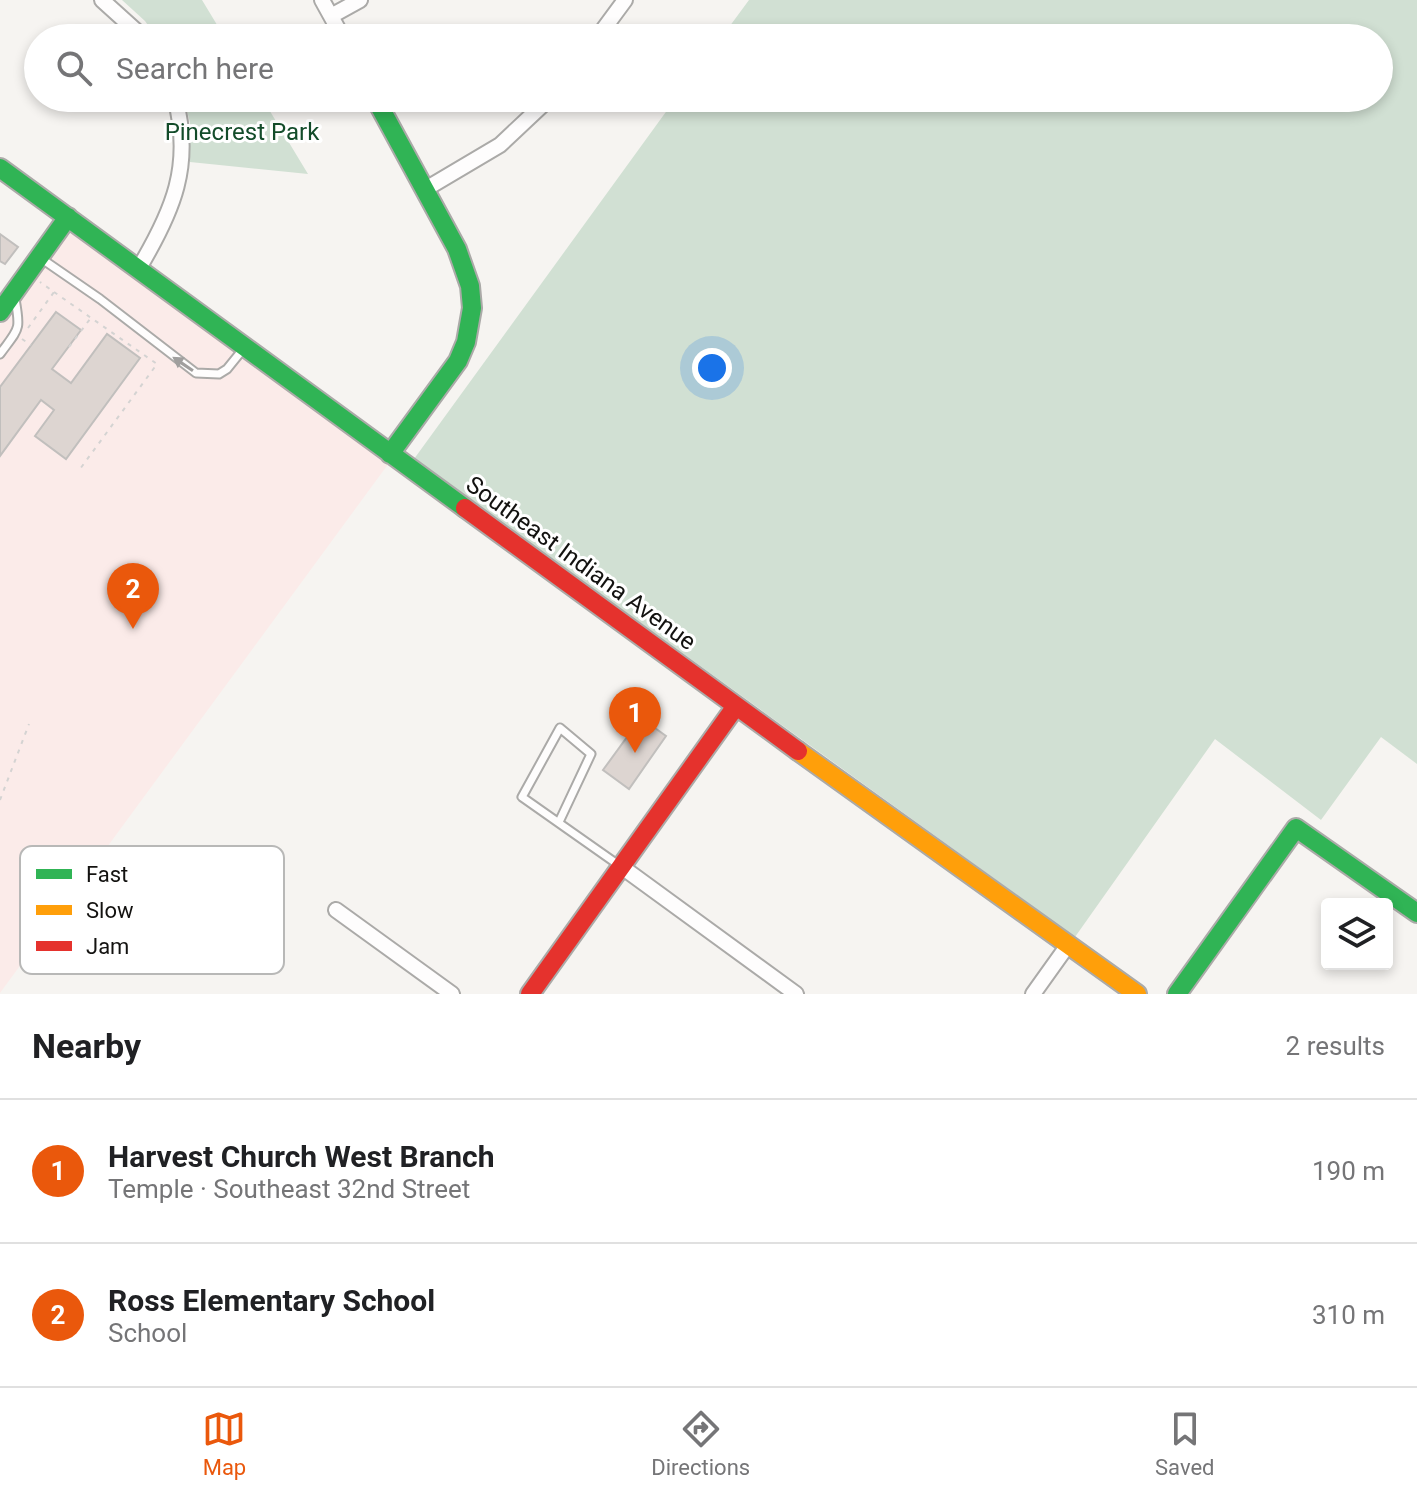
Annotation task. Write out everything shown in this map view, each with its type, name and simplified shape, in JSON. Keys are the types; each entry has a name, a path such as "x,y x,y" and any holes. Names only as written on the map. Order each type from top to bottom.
{"street":[{"path":"102,0 129,24"},
{"path":"322,0 335,24"},
{"path":"331,16 360,0"},
{"path":"607,24 625,0"},
{"path":"139,268 167,219 180,175 181,125 178,112"},
{"path":"382,112 465,265 470,286 471,321 458,361 390,454"},
{"path":"424,190 500,145 535,112"},
{"name":"Southeast Indiana Avenue","path":"0,168 736,706 1137,994"},
{"path":"0,312 68,217"},
{"path":"530,994 736,706"},
{"path":"1177,994 1296,828 1417,913"},
{"path":"622,867 796,994"},
{"path":"336,910 452,994"},
{"path":"1033,994 1068,945"}],"lane":[{"path":"39,257 100,299 196,373 219,374 246,346"},
{"path":"0,354 17,331 20,320 14,293"},
{"path":"559,822 591,754 560,728 522,797 622,867"}],"path":[{"path":"35,279 157,364 80,469"},
{"path":"31,345 21,338 54,292"},
{"path":"69,347 91,318"},
{"path":"0,800 29,724"}],"shaded area":[{"path":"71,234 82,238 389,463 108,846 20,846 20,966 0,993 0,325 62,240"}],"green space":[{"path":"122,0 202,0 217,24 147,24"},
{"path":"749,0 1417,0 1417,764 1381,737 1321,820 1215,739 1075,937 414,459 666,112 1393,112 1393,24 731,24"},
{"name":"Pinecrest Park","path":"187,112 270,112 308,174 190,162"}],"building":[{"path":"0,234 18,247 5,264 0,261"},
{"path":"56,312 81,330 52,369 71,383 107,334 140,358 66,459 35,436 54,410 41,400 0,456 0,387"},
{"path":"641,718 666,736 629,789 603,770"}],"traffic: fast":[{"path":"383,112 457,249 470,286 472,308 466,342 458,361 390,454"},
{"path":"0,168 465,508"},
{"path":"0,312 68,217"},
{"path":"1177,994 1296,828 1417,913"}],"traffic: slow":[{"path":"798,751 1137,994"}],"traffic: jam":[{"path":"465,508 798,751"},
{"path":"530,994 736,706"}],"place":[{"name":"Ross Elementary School","path":"133,629"},
{"name":"Harvest Church West Branch","path":"635,753"}]}
